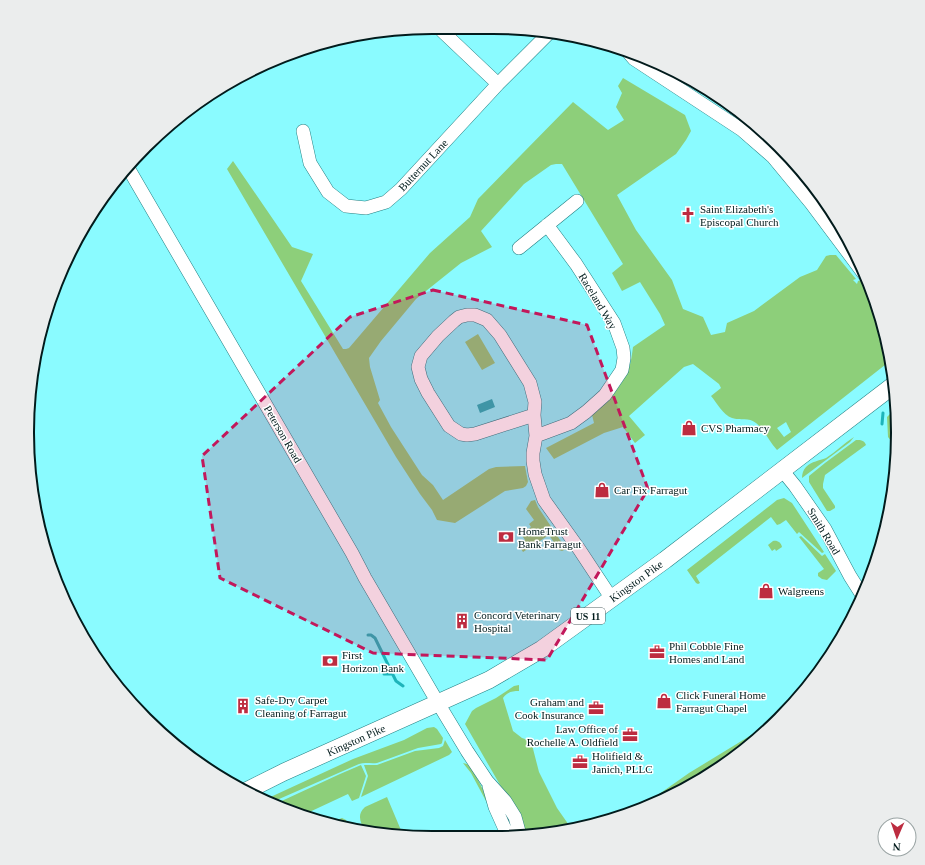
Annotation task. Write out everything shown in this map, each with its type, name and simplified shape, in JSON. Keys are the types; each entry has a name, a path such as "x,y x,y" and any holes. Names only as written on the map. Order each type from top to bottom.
{"main road":[{"name":"Kingston Pike","path":"251,788 489,680 542,650 665,560 889,389"}],"street":[{"path":"445,34 498,84"},
{"name":"Butternut Lane","path":"303,131 310,163 328,192 346,206 366,208 386,202 401,189 498,84 545,37"},
{"path":"637,61 742,130 773,157 811,203 849,253"},
{"name":"Peterson Road","path":"131,173 438,703 487,781"},
{"path":"519,248 577,201"},
{"name":"Raceland Way","path":"536,436 571,423 586,412 605,395 622,370 624,358 623,348 614,323 576,264 547,225"},
{"path":"534,415 475,434 461,434 449,426 428,393 421,379 418,367 421,356 438,336 459,317 475,314 487,320 500,335 530,383 535,402 534,415 536,436 533,461 535,474 544,500 612,599"},
{"name":"Smith Road","path":"782,470 825,529 859,590"},
{"path":"487,781 505,801 515,817 519,830"},
{"path":"487,781 495,807 506,830"}],"highlighted area":[{"path":"433,290 587,325 648,489 547,660 373,653 220,578 202,456 350,317"}],"green space":[{"path":"623,78 685,115 691,131 676,154 617,195 636,230 672,280 683,309 703,317 711,335 725,332 727,323 754,311 800,277 817,270 826,256 836,255 856,279 853,280 857,284 858,281 861,280 870,304 885,365 777,450 756,423 750,420 732,418 723,412 711,396 721,388 719,384 693,364 684,367 629,416 645,435 635,443 623,427 604,433 554,459 546,448 594,423 592,415 613,394 626,375 629,368 633,347 665,325 660,314 640,282 622,291 612,273 623,264 562,164 551,165 524,184 481,231 492,247 461,263 416,299 381,341 369,358 370,367 380,400 378,403 391,427 422,475 433,485 443,500 489,469 496,467 525,466 528,482 523,488 505,491 455,523 437,520 432,510 396,457 227,169 233,161 292,247 313,254 301,281 343,349 346,349 349,348 430,253 470,217 478,199 573,102 608,130 624,120 616,107 622,93 618,86","holes":["786,422 791,432 784,437 777,428"]},
{"path":"478,334 495,363 482,370 465,342"},
{"path":"890,414 891,440 888,437 887,417"},
{"path":"854,437 850,442 802,478 803,471 808,465 826,458"},
{"path":"856,440 864,442 866,445 825,475 823,488 835,506 835,508 827,511 809,482 809,476"},
{"path":"784,498 792,503 824,552 822,553 799,532 797,534 786,520 777,525 771,517 696,576 700,583 696,583 687,570 777,500"},
{"path":"535,500 538,507 566,549 562,551 559,550 549,535 523,552 518,544 525,540 521,534 531,527 529,524 534,520 526,509 531,501"},
{"path":"801,536 822,556 825,554 836,571 827,580 818,576 818,573 824,569 799,537"},
{"path":"773,541 779,542 782,547 776,551 775,549 772,551 768,545"},
{"path":"519,685 519,691 510,692 503,698 513,731 522,738 531,741 539,772 557,808 568,823 545,828 523,830 519,818 465,724 472,711 514,686"},
{"path":"434,727 437,729 443,738 441,744 418,748 377,763 359,764 277,800 271,797 353,759 404,740 427,728"},
{"path":"752,735 714,764 692,778 656,796 689,773"},
{"path":"445,740 452,752 449,755 361,797 368,776 364,765 377,765 415,751 439,748 443,746"},
{"path":"463,763 467,764 472,769 487,797 502,831 502,831 471,773"},
{"path":"361,765 366,776 359,798 352,801 348,794 310,812 281,801"},
{"path":"387,797 401,830 362,824 360,816 365,807"}],"water":[{"path":"492,399 495,407 480,413 477,405"}],"waterway":[{"path":"882,424 883,413"},
{"path":"368,635 375,638 396,681 403,686"},
{"path":"384,674 392,674"}],"place":[{"name":"Saint Elizabeth's Episcopal Church","path":"688,215"},
{"name":"CVS Pharmacy","path":"689,428"},
{"name":"Car Fix Farragut","path":"602,490"},
{"name":"HomeTrust Bank Farragut","path":"506,537"},
{"name":"Walgreens","path":"766,591"},
{"name":"Concord Veterinary Hospital","path":"462,621"},
{"name":"Phil Cobble Fine Homes and Land","path":"657,652"},
{"name":"First Horizon Bank","path":"330,661"},
{"name":"Click Funeral Home Farragut Chapel","path":"664,701"},
{"name":"Safe-Dry Carpet Cleaning of Farragut","path":"243,706"},
{"name":"Graham and Cook Insurance","path":"596,708"},
{"name":"Law Office of Rochelle A. Oldfield","path":"630,735"},
{"name":"Holifield & Janich, PLLC","path":"580,762"}]}
